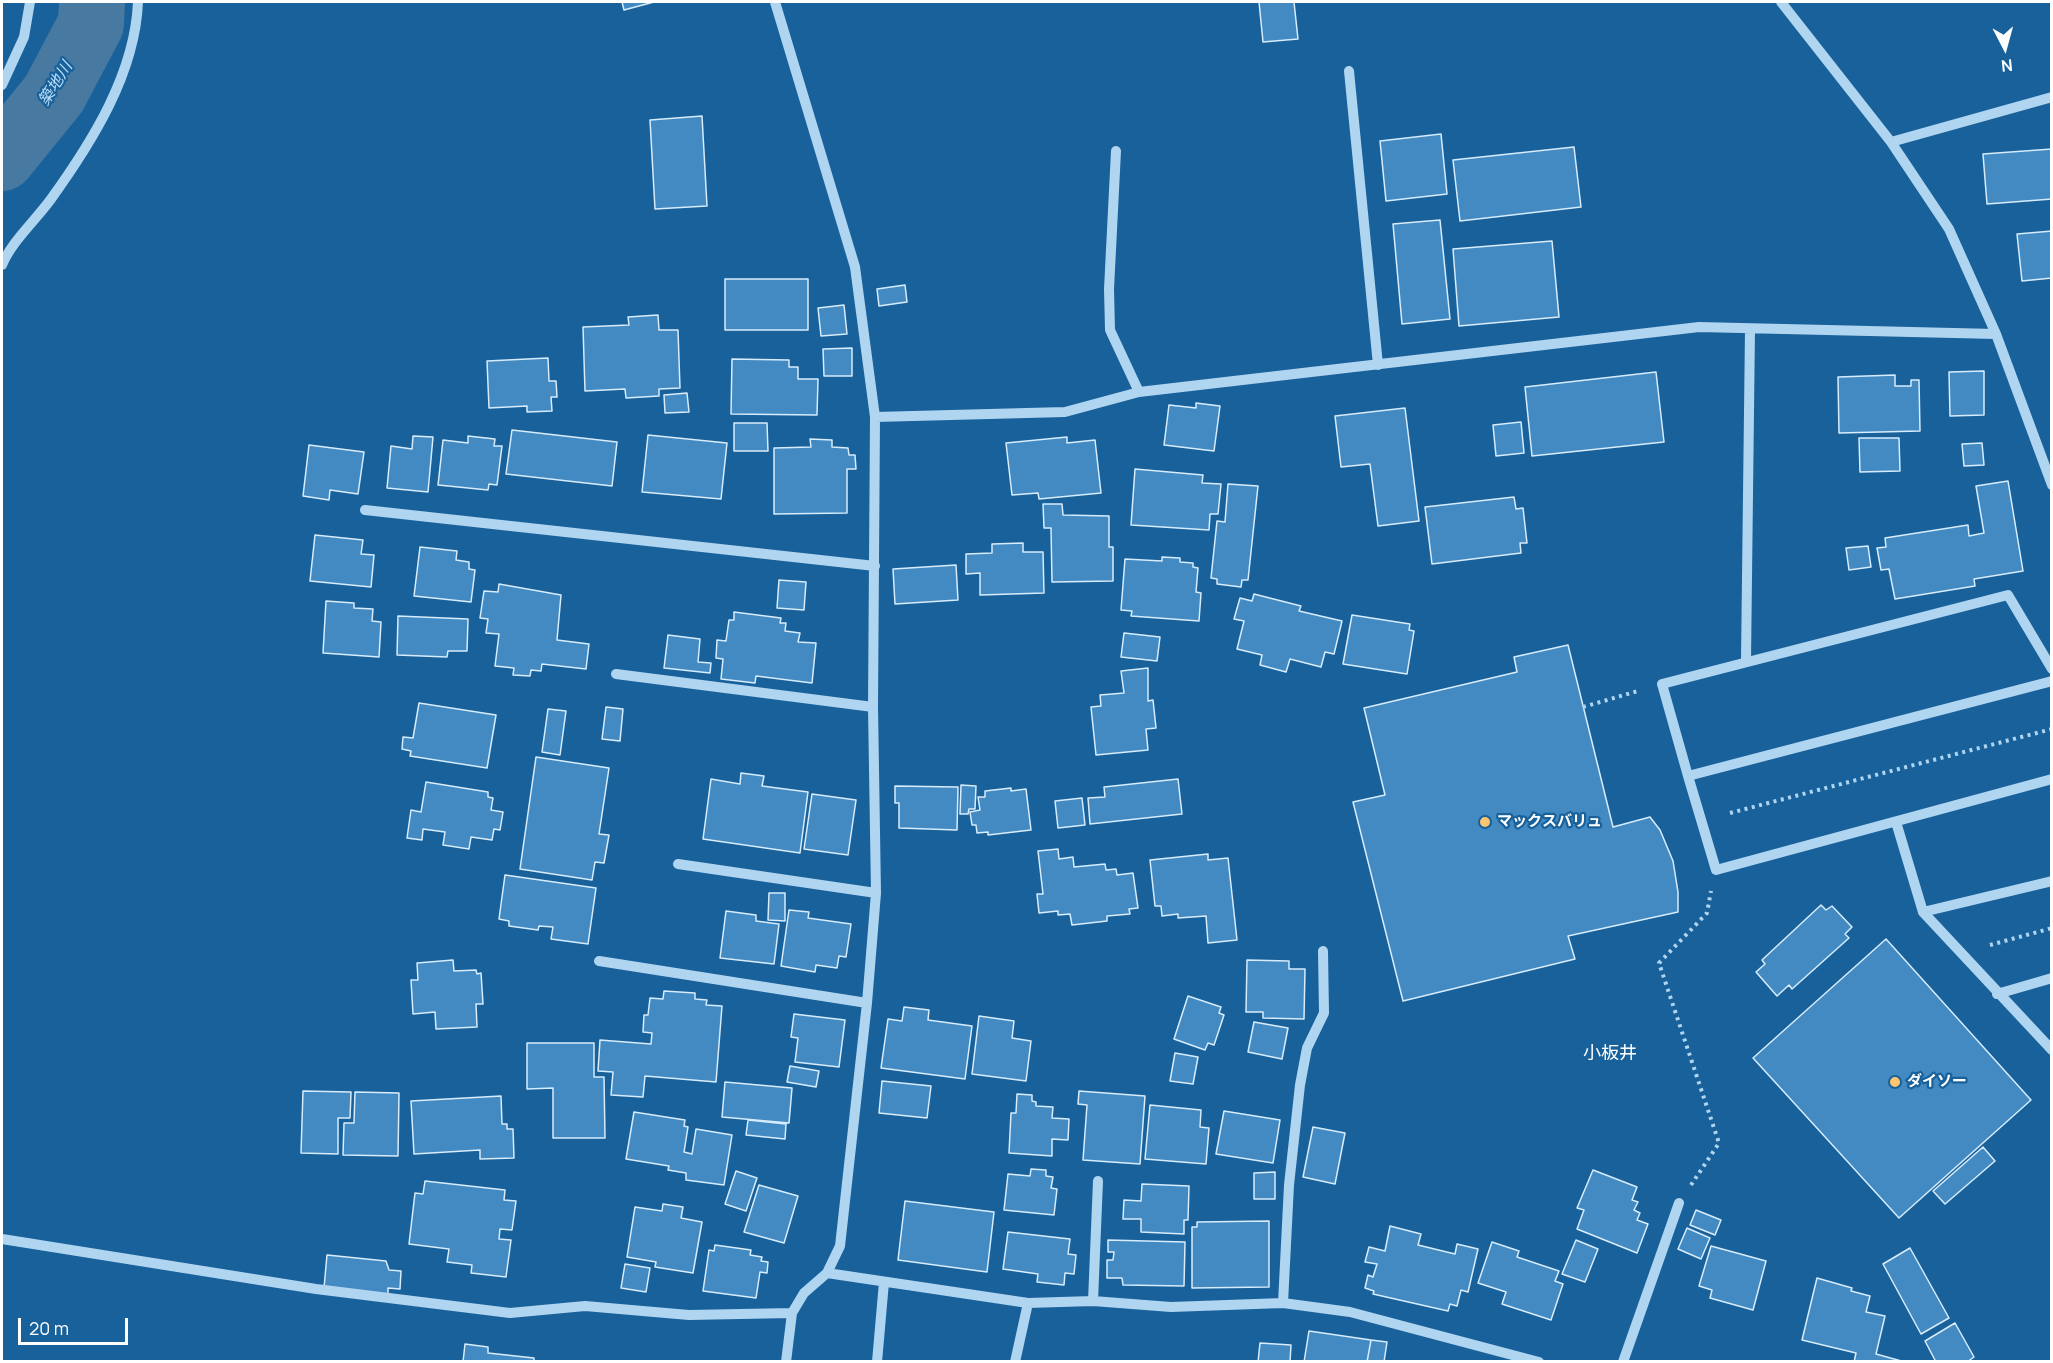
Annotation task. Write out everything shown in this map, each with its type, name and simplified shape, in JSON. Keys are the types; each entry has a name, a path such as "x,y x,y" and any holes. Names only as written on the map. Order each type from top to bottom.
{"street":[{"path":"2,85 24,37 30,2"},
{"path":"2,265 92,138 120,82 137,25 138,2"},
{"path":"776,2 855,267 875,417 873,707 876,893 867,1003 840,1246 827,1273 804,1293 792,1313 786,1362"},
{"path":"1781,2 1891,142 1949,229 1996,334 2052,485"},
{"path":"1349,71 1378,365"},
{"path":"1891,142 2052,97"},
{"path":"1116,151 1109,289 1110,330 1139,392"},
{"path":"875,417 1065,412 1139,392 1699,327 1996,334"},
{"path":"1746,660 1750,329"},
{"path":"365,510 874,566"},
{"path":"2052,669 2008,595 1746,660 1662,684 1716,870 2052,779"},
{"path":"616,674 873,707"},
{"path":"1688,776 2052,681"},
{"path":"1896,822 1923,912 1997,994 2052,1050"},
{"path":"678,864 876,893"},
{"path":"1923,912 2052,881"},
{"path":"1283,1302 1289,1185 1300,1085 1306,1048 1324,1013 1323,951"},
{"path":"599,961 867,1003"},
{"path":"1997,994 2052,978"},
{"path":"1093,1301 1098,1181"},
{"path":"1623,1362 1679,1203"},
{"path":"2,1239 316,1289 510,1313 585,1306 689,1315 792,1313"},
{"path":"827,1273 1028,1303 1093,1301 1171,1307 1283,1302 1350,1312 1539,1362"},
{"path":"877,1362 884,1282"},
{"path":"1015,1362 1028,1303"}],"path":[{"path":"1583,706 1662,684"},
{"path":"1730,813 2052,729"},
{"path":"1679,1203 1719,1143 1659,963 1707,913 1716,870"},
{"path":"1990,945 2052,928"}],"building":[{"path":"622,2 654,2 624,10"},
{"path":"1259,2 1294,2 1298,39 1263,42"},
{"path":"702,116 707,206 655,209 650,120"},
{"path":"1441,134 1447,194 1386,201 1380,141"},
{"path":"1574,147 1581,207 1460,221 1453,160"},
{"path":"2052,149 2052,199 1987,204 1983,154"},
{"path":"1440,220 1450,319 1402,324 1393,224"},
{"path":"2052,231 2052,278 2022,281 2017,234"},
{"path":"1552,241 1559,317 1459,326 1453,249"},
{"path":"725,279 808,279 808,330 725,330"},
{"path":"905,285 907,302 879,306 877,289"},
{"path":"844,305 847,334 821,336 818,308"},
{"path":"658,315 659,330 678,330 680,388 659,389 659,396 626,398 625,389 585,391 583,327 629,325 628,317"},
{"path":"852,348 852,376 824,376 823,349"},
{"path":"548,358 549,381 556,381 557,397 551,397 552,411 527,412 527,406 489,408 487,361"},
{"path":"732,359 789,360 789,367 798,367 798,379 818,379 817,415 731,414"},
{"path":"1984,371 1984,415 1950,416 1949,372"},
{"path":"1656,372 1664,442 1532,456 1525,387"},
{"path":"1895,375 1895,386 1911,386 1911,380 1919,380 1920,431 1839,433 1838,377"},
{"path":"687,393 689,412 665,413 664,395"},
{"path":"1196,403 1220,406 1214,451 1164,445 1169,405 1196,408"},
{"path":"1405,408 1419,521 1378,526 1370,464 1341,467 1335,416"},
{"path":"1521,422 1524,453 1496,456 1493,425"},
{"path":"734,423 767,423 768,451 734,451"},
{"path":"512,430 617,442 612,486 506,474"},
{"path":"648,435 727,443 721,499 642,492"},
{"path":"413,436 433,437 428,492 387,488 391,446 412,449"},
{"path":"468,436 495,439 494,446 502,446 497,485 489,484 488,490 438,485 443,440 468,443"},
{"path":"1067,437 1067,443 1095,440 1101,493 1039,499 1038,493 1012,495 1006,443"},
{"path":"1859,438 1899,438 1900,471 1860,472"},
{"path":"810,439 832,440 832,447 848,448 849,455 855,455 856,469 847,469 847,513 774,514 774,448 811,447"},
{"path":"1982,443 1984,465 1964,466 1962,444"},
{"path":"309,445 364,452 358,494 330,490 329,500 303,496"},
{"path":"1135,469 1203,475 1202,483 1221,484 1218,514 1210,514 1209,530 1131,525"},
{"path":"2008,481 2023,571 1974,579 1975,586 1895,599 1889,569 1881,570 1877,548 1886,547 1885,538 1968,525 1969,536 1984,533 1976,486"},
{"path":"1228,484 1258,486 1248,580 1242,580 1241,587 1217,584 1217,579 1211,578 1217,521 1225,522"},
{"path":"1514,497 1516,509 1523,508 1527,543 1520,543 1521,553 1432,564 1425,507"},
{"path":"1043,504 1062,504 1063,515 1109,516 1109,547 1113,547 1113,581 1052,582 1051,528 1044,528"},
{"path":"315,535 363,540 361,554 374,555 371,587 310,581"},
{"path":"1023,543 1023,552 1043,552 1044,593 980,595 980,573 966,574 966,554 992,553 992,544"},
{"path":"1868,546 1871,567 1849,570 1846,548"},
{"path":"420,547 457,551 456,560 469,562 469,569 475,570 471,602 414,596"},
{"path":"1162,557 1180,558 1180,562 1193,563 1193,567 1198,568 1196,592 1201,593 1199,621 1131,616 1132,611 1121,610 1125,559 1162,561"},
{"path":"956,565 958,600 895,604 893,569"},
{"path":"779,580 806,582 804,610 777,608"},
{"path":"499,584 561,595 557,640 589,644 586,669 542,664 541,671 531,670 530,676 513,675 514,668 495,666 499,634 486,633 488,619 480,618 484,591 498,592"},
{"path":"1254,594 1301,606 1299,611 1342,621 1334,654 1325,652 1321,667 1290,659 1286,672 1260,665 1262,655 1237,649 1244,621 1234,619 1240,598 1252,601"},
{"path":"326,601 354,603 354,608 373,609 372,621 381,622 379,657 323,653"},
{"path":"734,612 781,618 780,623 786,623 785,631 800,633 798,642 816,643 812,683 756,676 755,683 721,679 723,659 716,658 717,640 726,641 729,620 734,620"},
{"path":"1352,615 1410,624 1409,630 1414,631 1407,674 1343,664"},
{"path":"398,616 468,619 467,651 448,651 447,657 397,655"},
{"path":"1124,633 1160,637 1157,661 1121,657"},
{"path":"668,635 700,639 698,662 711,663 710,673 664,668"},
{"name":"マックスバリュ","path":"1568,645 1613,827 1650,817 1660,830 1673,861 1678,892 1678,912 1568,936 1575,959 1403,1001 1353,802 1385,795 1364,708 1517,672 1514,657"},
{"path":"1148,668 1148,701 1153,700 1156,728 1146,729 1148,750 1096,755 1091,707 1101,706 1100,695 1124,693 1121,671"},
{"path":"419,703 496,715 487,768 410,756 411,751 402,749 403,737 413,738"},
{"path":"606,707 623,709 620,741 602,739"},
{"path":"548,709 566,711 560,755 542,752"},
{"path":"536,757 609,768 599,834 609,835 604,863 595,862 592,880 520,869"},
{"path":"741,773 764,776 762,786 808,792 800,853 703,839 711,779 740,784"},
{"path":"1178,779 1182,814 1090,824 1088,798 1105,797 1104,787"},
{"path":"426,782 488,792 488,797 493,798 491,810 503,812 500,830 494,829 492,840 471,837 469,849 443,845 445,832 423,829 422,840 407,838 411,810 421,812"},
{"path":"961,785 976,786 975,809 969,809 968,814 960,814"},
{"path":"895,786 958,787 957,830 899,828 899,803 895,803"},
{"path":"1011,788 1011,791 1026,789 1031,830 988,835 988,832 977,833 976,825 972,825 970,812 980,810 978,797 985,797 985,791"},
{"path":"812,794 856,800 848,855 804,849"},
{"path":"1082,798 1085,825 1058,828 1055,801"},
{"path":"1058,849 1059,859 1073,857 1074,867 1105,864 1106,870 1116,869 1117,875 1133,873 1138,908 1129,909 1130,914 1107,916 1107,921 1072,925 1070,914 1058,915 1058,911 1039,913 1037,894 1043,894 1038,851"},
{"path":"1208,854 1208,860 1228,858 1237,940 1208,943 1206,916 1178,918 1178,914 1162,916 1161,906 1155,906 1150,860"},
{"path":"505,875 596,888 588,944 551,939 553,927 539,926 538,930 509,926 509,921 499,919"},
{"path":"769,893 785,893 785,921 768,920"},
{"path":"1821,905 1826,910 1832,906 1852,927 1845,934 1849,938 1792,989 1789,985 1777,996 1756,972 1765,964 1762,960"},
{"path":"789,910 809,912 808,918 851,924 846,957 839,956 837,968 816,965 815,972 781,966"},
{"path":"726,911 756,915 756,921 779,924 774,964 720,958"},
{"name":"ダイソー","path":"1886,939 2031,1100 1899,1218 1753,1058"},
{"path":"453,960 454,971 476,970 477,974 481,973 483,1004 476,1004 477,1027 436,1029 435,1012 413,1014 411,980 418,980 417,963"},
{"path":"1247,960 1289,961 1289,969 1305,969 1304,1019 1263,1018 1263,1012 1246,1012"},
{"path":"664,991 695,993 695,999 707,1000 706,1005 722,1006 716,1082 645,1076 643,1097 611,1095 613,1072 598,1071 600,1040 651,1044 652,1033 643,1032 644,1015 648,1015 650,998 663,999"},
{"path":"1188,996 1221,1007 1219,1013 1224,1015 1214,1045 1208,1043 1205,1050 1174,1039"},
{"path":"904,1007 929,1010 928,1020 972,1026 965,1079 881,1068 888,1019 902,1021"},
{"path":"794,1014 845,1020 839,1067 795,1062 798,1038 791,1037"},
{"path":"979,1016 1014,1021 1012,1038 1031,1041 1026,1081 972,1074"},
{"path":"1254,1022 1288,1028 1282,1059 1248,1052"},
{"path":"527,1043 594,1043 594,1077 604,1077 605,1138 553,1138 553,1088 527,1089"},
{"path":"1175,1053 1198,1057 1193,1084 1170,1081"},
{"path":"790,1066 819,1071 816,1087 787,1082"},
{"path":"882,1081 931,1086 927,1118 879,1113"},
{"path":"725,1082 792,1088 789,1123 722,1117"},
{"path":"303,1091 351,1092 350,1118 338,1118 338,1154 301,1153"},
{"path":"1079,1091 1145,1096 1140,1164 1083,1160 1087,1105 1078,1104"},
{"path":"355,1092 399,1093 398,1156 343,1155 344,1123 354,1123"},
{"path":"1017,1094 1032,1095 1032,1101 1036,1102 1036,1106 1053,1107 1052,1118 1069,1119 1068,1140 1052,1139 1052,1156 1009,1153 1011,1113 1016,1113"},
{"path":"501,1096 502,1124 507,1124 507,1129 513,1129 514,1158 480,1159 480,1150 414,1154 411,1101"},
{"path":"1150,1105 1201,1110 1200,1127 1209,1128 1206,1164 1145,1159"},
{"path":"1224,1111 1280,1120 1273,1163 1216,1154"},
{"path":"634,1112 685,1120 684,1126 688,1127 684,1152 692,1154 696,1129 732,1135 724,1185 686,1180 686,1173 668,1170 669,1166 626,1159"},
{"path":"748,1120 786,1124 785,1139 746,1135"},
{"path":"1313,1127 1345,1133 1335,1184 1303,1177"},
{"path":"1983,1147 1995,1161 1945,1204 1933,1191"},
{"path":"1031,1169 1046,1170 1046,1176 1053,1177 1051,1188 1057,1189 1054,1215 1004,1210 1008,1174 1030,1176"},
{"path":"1593,1170 1637,1187 1632,1200 1638,1202 1634,1210 1640,1213 1637,1220 1648,1224 1637,1253 1577,1229 1584,1210 1577,1208"},
{"path":"736,1171 757,1178 746,1211 725,1204"},
{"path":"1275,1172 1275,1199 1254,1199 1254,1173"},
{"path":"425,1181 505,1190 504,1200 516,1201 512,1230 500,1229 499,1239 511,1240 506,1277 471,1273 472,1265 447,1262 449,1249 409,1244 415,1193 423,1194"},
{"path":"1142,1184 1189,1186 1188,1220 1184,1220 1184,1234 1141,1232 1141,1219 1123,1219 1124,1200 1141,1201"},
{"path":"759,1185 798,1196 784,1243 744,1232"},
{"path":"905,1201 994,1212 987,1272 898,1260"},
{"path":"663,1204 683,1207 681,1218 702,1222 693,1273 655,1267 656,1262 627,1257 635,1207 662,1211"},
{"path":"1696,1210 1721,1220 1715,1235 1690,1225"},
{"path":"1269,1221 1269,1287 1192,1288 1192,1227 1197,1227 1197,1222"},
{"path":"1390,1226 1421,1234 1418,1245 1455,1254 1457,1244 1478,1249 1468,1292 1461,1290 1457,1306 1450,1304 1448,1311 1373,1294 1374,1291 1365,1288 1368,1275 1373,1277 1377,1264 1365,1262 1369,1247 1385,1251"},
{"path":"1687,1228 1710,1238 1701,1259 1678,1249"},
{"path":"1008,1232 1070,1239 1068,1254 1076,1255 1074,1274 1065,1273 1064,1285 1037,1282 1038,1274 1003,1269"},
{"path":"1108,1240 1185,1242 1184,1286 1123,1285 1122,1278 1107,1278 1107,1260 1113,1260 1114,1252 1108,1252"},
{"path":"1576,1240 1598,1249 1585,1282 1562,1274"},
{"path":"1492,1242 1519,1251 1517,1257 1559,1271 1555,1281 1563,1284 1551,1320 1502,1304 1506,1292 1478,1283"},
{"path":"715,1245 751,1250 750,1255 762,1257 761,1261 768,1262 767,1273 760,1272 756,1298 703,1291 709,1250 714,1251"},
{"path":"1711,1246 1766,1261 1753,1310 1710,1298 1712,1290 1699,1286"},
{"path":"1910,1248 1949,1318 1921,1334 1883,1264"},
{"path":"327,1255 386,1261 389,1270 401,1271 400,1289 388,1288 388,1295 324,1288"},
{"path":"625,1264 650,1268 646,1292 621,1288"},
{"path":"1817,1278 1870,1296 1866,1312 1885,1316 1876,1354 1905,1362 1854,1362 1856,1353 1802,1340"},
{"path":"1955,1323 1974,1357 1967,1362 1936,1362 1925,1341"},
{"path":"1309,1331 1371,1340 1367,1362 1304,1362"},
{"path":"1371,1340 1387,1342 1384,1362 1367,1362"},
{"path":"1260,1343 1291,1345 1290,1362 1258,1362"},
{"path":"465,1344 488,1347 488,1353 534,1358 534,1362 463,1362"}],"waterway":[{"name":"築地川","path":"2,158 54,94 91,24 92,2"}],"place":[{"name":"マックスバリュ","path":"1485,822"},
{"name":"ダイソー","path":"1895,1082"}],"district":[{"name":"小板井","path":"1610,1054"}]}
